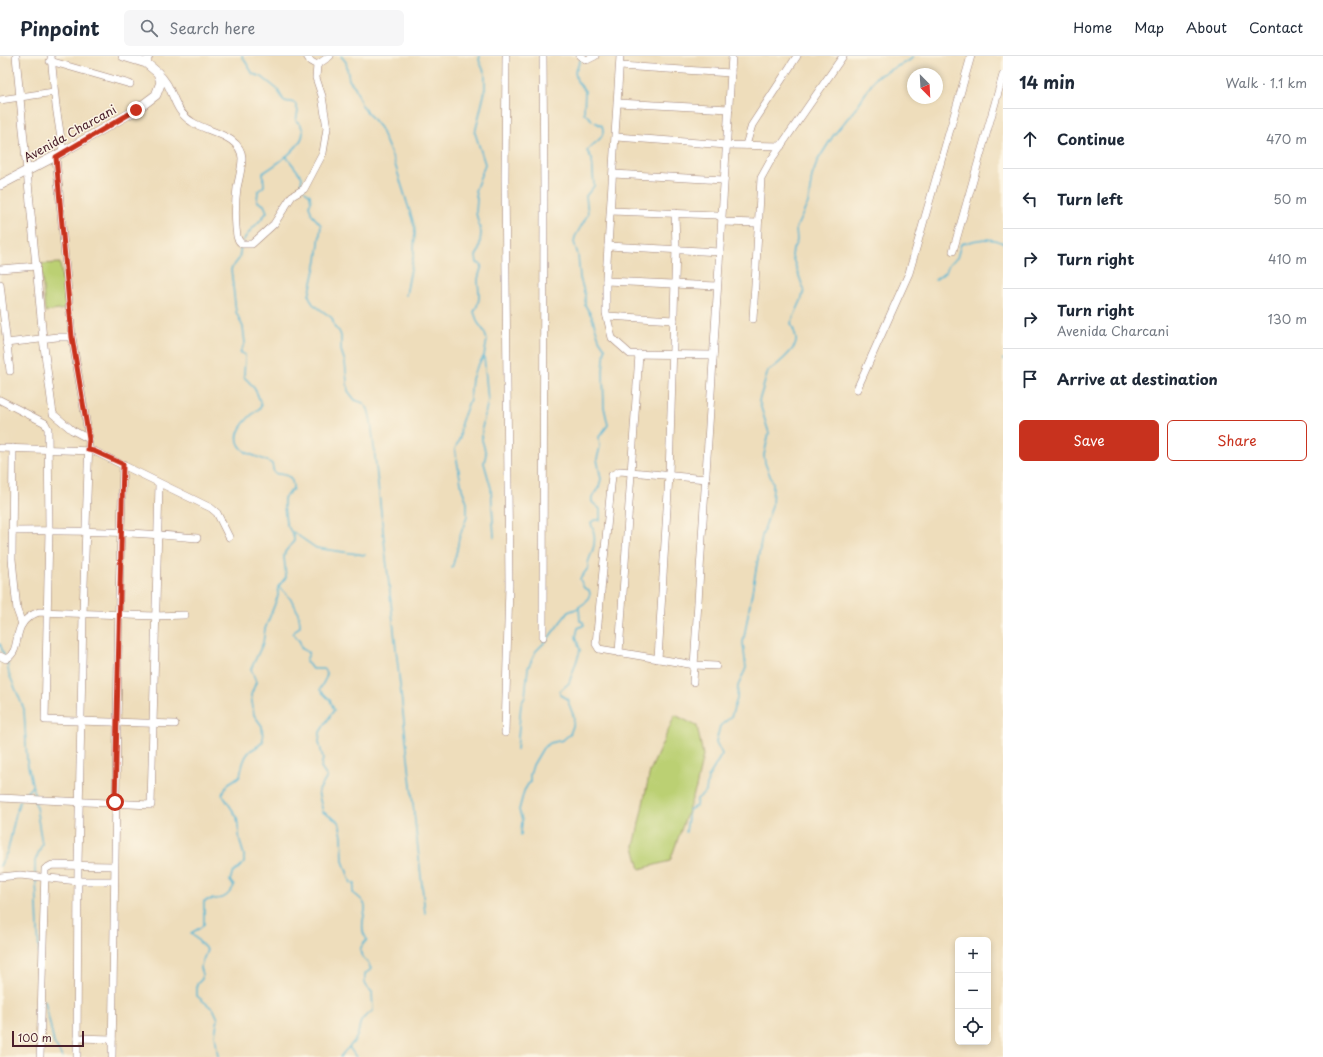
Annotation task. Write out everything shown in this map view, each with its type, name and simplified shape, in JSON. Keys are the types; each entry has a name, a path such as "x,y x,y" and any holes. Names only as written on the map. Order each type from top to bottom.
{"main road":[{"path":"123,56 148,59 158,73"},
{"name":"Avenida Charcani","path":"0,185 59,154 136,110 156,95 161,82 158,73"}],"street":[{"path":"16,56 43,339 52,414 72,430 89,439"},
{"path":"307,56 310,61 317,65"},
{"path":"317,65 330,56"},
{"path":"505,733 509,584 505,178 506,56"},
{"path":"543,56 543,637"},
{"path":"580,56 587,60 595,56"},
{"path":"620,56 606,280 607,316 612,338 630,354 713,355"},
{"path":"693,682 732,56"},
{"path":"746,145 752,125 797,56"},
{"path":"753,319 761,178 781,146 843,56"},
{"path":"857,389 909,273 971,56"},
{"path":"77,1057 78,865 83,614 89,439 72,337 51,59 130,84"},
{"path":"158,73 165,79 174,104 183,116 193,123 231,140 238,147 242,156 235,202 236,236 242,244 252,244 274,224 292,196 304,189 323,153 327,128 322,96 316,78 317,65"},
{"path":"620,66 731,73"},
{"path":"953,251 1003,75"},
{"path":"0,100 54,92"},
{"path":"618,103 729,109"},
{"path":"616,137 727,145 781,146"},
{"path":"613,174 724,180"},
{"path":"611,211 717,215 722,218 723,222 758,223"},
{"path":"658,659 669,475 676,250 675,213"},
{"path":"608,246 720,252"},
{"path":"0,269 37,266"},
{"path":"606,280 717,286"},
{"path":"0,284 10,371"},
{"path":"607,316 674,320"},
{"path":"6,343 72,337"},
{"path":"619,652 639,354"},
{"path":"0,400 45,422 48,429 50,450 45,720 175,724"},
{"path":"0,448 94,451 211,508 217,513 229,537"},
{"path":"13,448 12,531 16,610 22,624"},
{"path":"112,1057 115,802 120,534 123,464"},
{"path":"706,479 620,471 612,475 596,644 599,649 658,659 716,666"},
{"path":"0,798 80,800 151,805 154,723 155,616 159,534 159,484"},
{"path":"12,531 49,530 86,533 159,534 197,538"},
{"path":"0,656 6,659 14,654 22,624 26,617 39,612 155,616 185,615"},
{"path":"40,1057 44,869 47,866 114,866"},
{"path":"0,877 20,875 78,881 114,880"},
{"path":"77,1038 112,1039"}],"green space":[{"path":"60,263 66,309 45,312 41,264"},
{"path":"675,715 697,726 703,755 696,788 670,861 640,869 634,847 650,771"}],"waterway":[{"path":"242,56 253,74 262,77 277,89 284,101 295,103 298,111 296,121 302,127 303,134 296,147 289,154 263,173 264,186 258,191 257,201 264,205 267,212 248,233 243,241"},
{"path":"341,56 346,62 349,80 355,87 362,106 380,128 394,161 415,228 414,253 406,295"},
{"path":"480,56 479,60 485,74 485,91 475,133 485,164 475,191 477,199 476,213 481,233 479,251 476,256 477,263 482,265 478,279 479,301 474,312 487,340 484,356 488,401 482,428 482,440 486,454 484,463 491,488 494,537"},
{"path":"686,832 689,810 696,806 697,799 706,792 708,778 722,754 716,742 720,726 731,717 737,699 738,686 746,668 743,643 762,536 772,506 773,483 765,463 764,455 769,433 759,401 768,371 789,353 796,342 791,323 801,301 804,290 792,256 793,249 797,241 796,228 808,203 812,176 818,160 833,136 856,108 876,77 910,60 913,56"},
{"path":"581,59 575,72 577,81 585,91 584,113 592,120"},
{"path":"517,750 521,704 525,697 528,668 536,651 547,640 568,612 576,609 586,602 590,594 589,590 584,588 580,579 588,568 594,546 594,536 591,523 594,520 600,520 600,509 592,502 592,497 599,487 601,479 597,459 600,447 599,437 608,425 604,407 603,371 605,348 599,339 592,317 585,305 585,295 580,278 578,255 574,242 575,237 588,214 586,196 594,186 592,159 587,151 603,134 602,126 595,122"},
{"path":"286,156 302,177 301,184 303,188"},
{"path":"305,191 310,195 311,202 309,205 312,215 321,225 317,261 309,296 313,304 332,318 335,328 339,331 341,336 341,350 345,362 348,391 355,400 363,403 368,409 371,421 425,913"},
{"path":"935,280 946,272 949,264 957,258 961,244 988,239 1003,243"},
{"path":"218,1057 215,1034 218,1019 214,1010 197,996 197,984 202,979 200,968 207,950 191,933 204,924 204,901 227,895 234,886 230,881 232,874 244,863 244,855 240,842 237,817 222,794 229,783 240,776 247,754 260,745 263,741 262,726 254,715 251,695 256,682 251,669 263,643 265,629 278,596 278,587 286,577 285,552 294,541 294,537 286,523 284,506 284,498 293,489 292,480 288,476 274,473 272,464 246,452 240,446 238,440 238,434 245,422 261,407 256,390 244,377 245,355 240,352 245,343 243,327 236,312 231,269 239,259 241,246"},
{"path":"452,568 459,538 467,517 467,502 462,489 455,449 460,437 461,423 470,399 472,379 475,370 484,356"},
{"path":"293,532 316,548 365,555"},
{"path":"279,587 291,599 297,609 300,626 293,633 300,642 301,648 309,653 306,661 312,669 324,669 327,674 320,690 330,700 334,710 320,732 319,742 323,758 321,768 327,777 318,792 323,812 339,822 342,836 343,861 351,883 355,884 353,893 360,898 365,906 363,933 367,940 360,952 371,969 365,974 365,980 366,986 372,992 373,1011 360,1022 359,1032 355,1040 340,1057"},
{"path":"521,835 522,820 519,810 524,791 530,781 533,765 543,748 550,743 563,740 570,734 573,726 574,717 567,699 560,695 560,691 569,683 580,650 576,637 578,628 584,625 583,622 580,621 579,607"},
{"path":"0,644 4,655"},
{"path":"7,662 9,674 24,709 27,761 35,798"},
{"path":"23,797 32,786"},
{"path":"0,866 8,850 20,801"},
{"path":"35,801 42,844 35,861 35,874"},
{"path":"36,879 39,954"},
{"path":"45,1001 54,1043 62,1057"},
{"path":"349,1047 356,1057"}],"route":[{"path":"115,802 119,615 118,596 123,464 94,451 88,450 89,439 72,337 56,157 136,110"}]}
